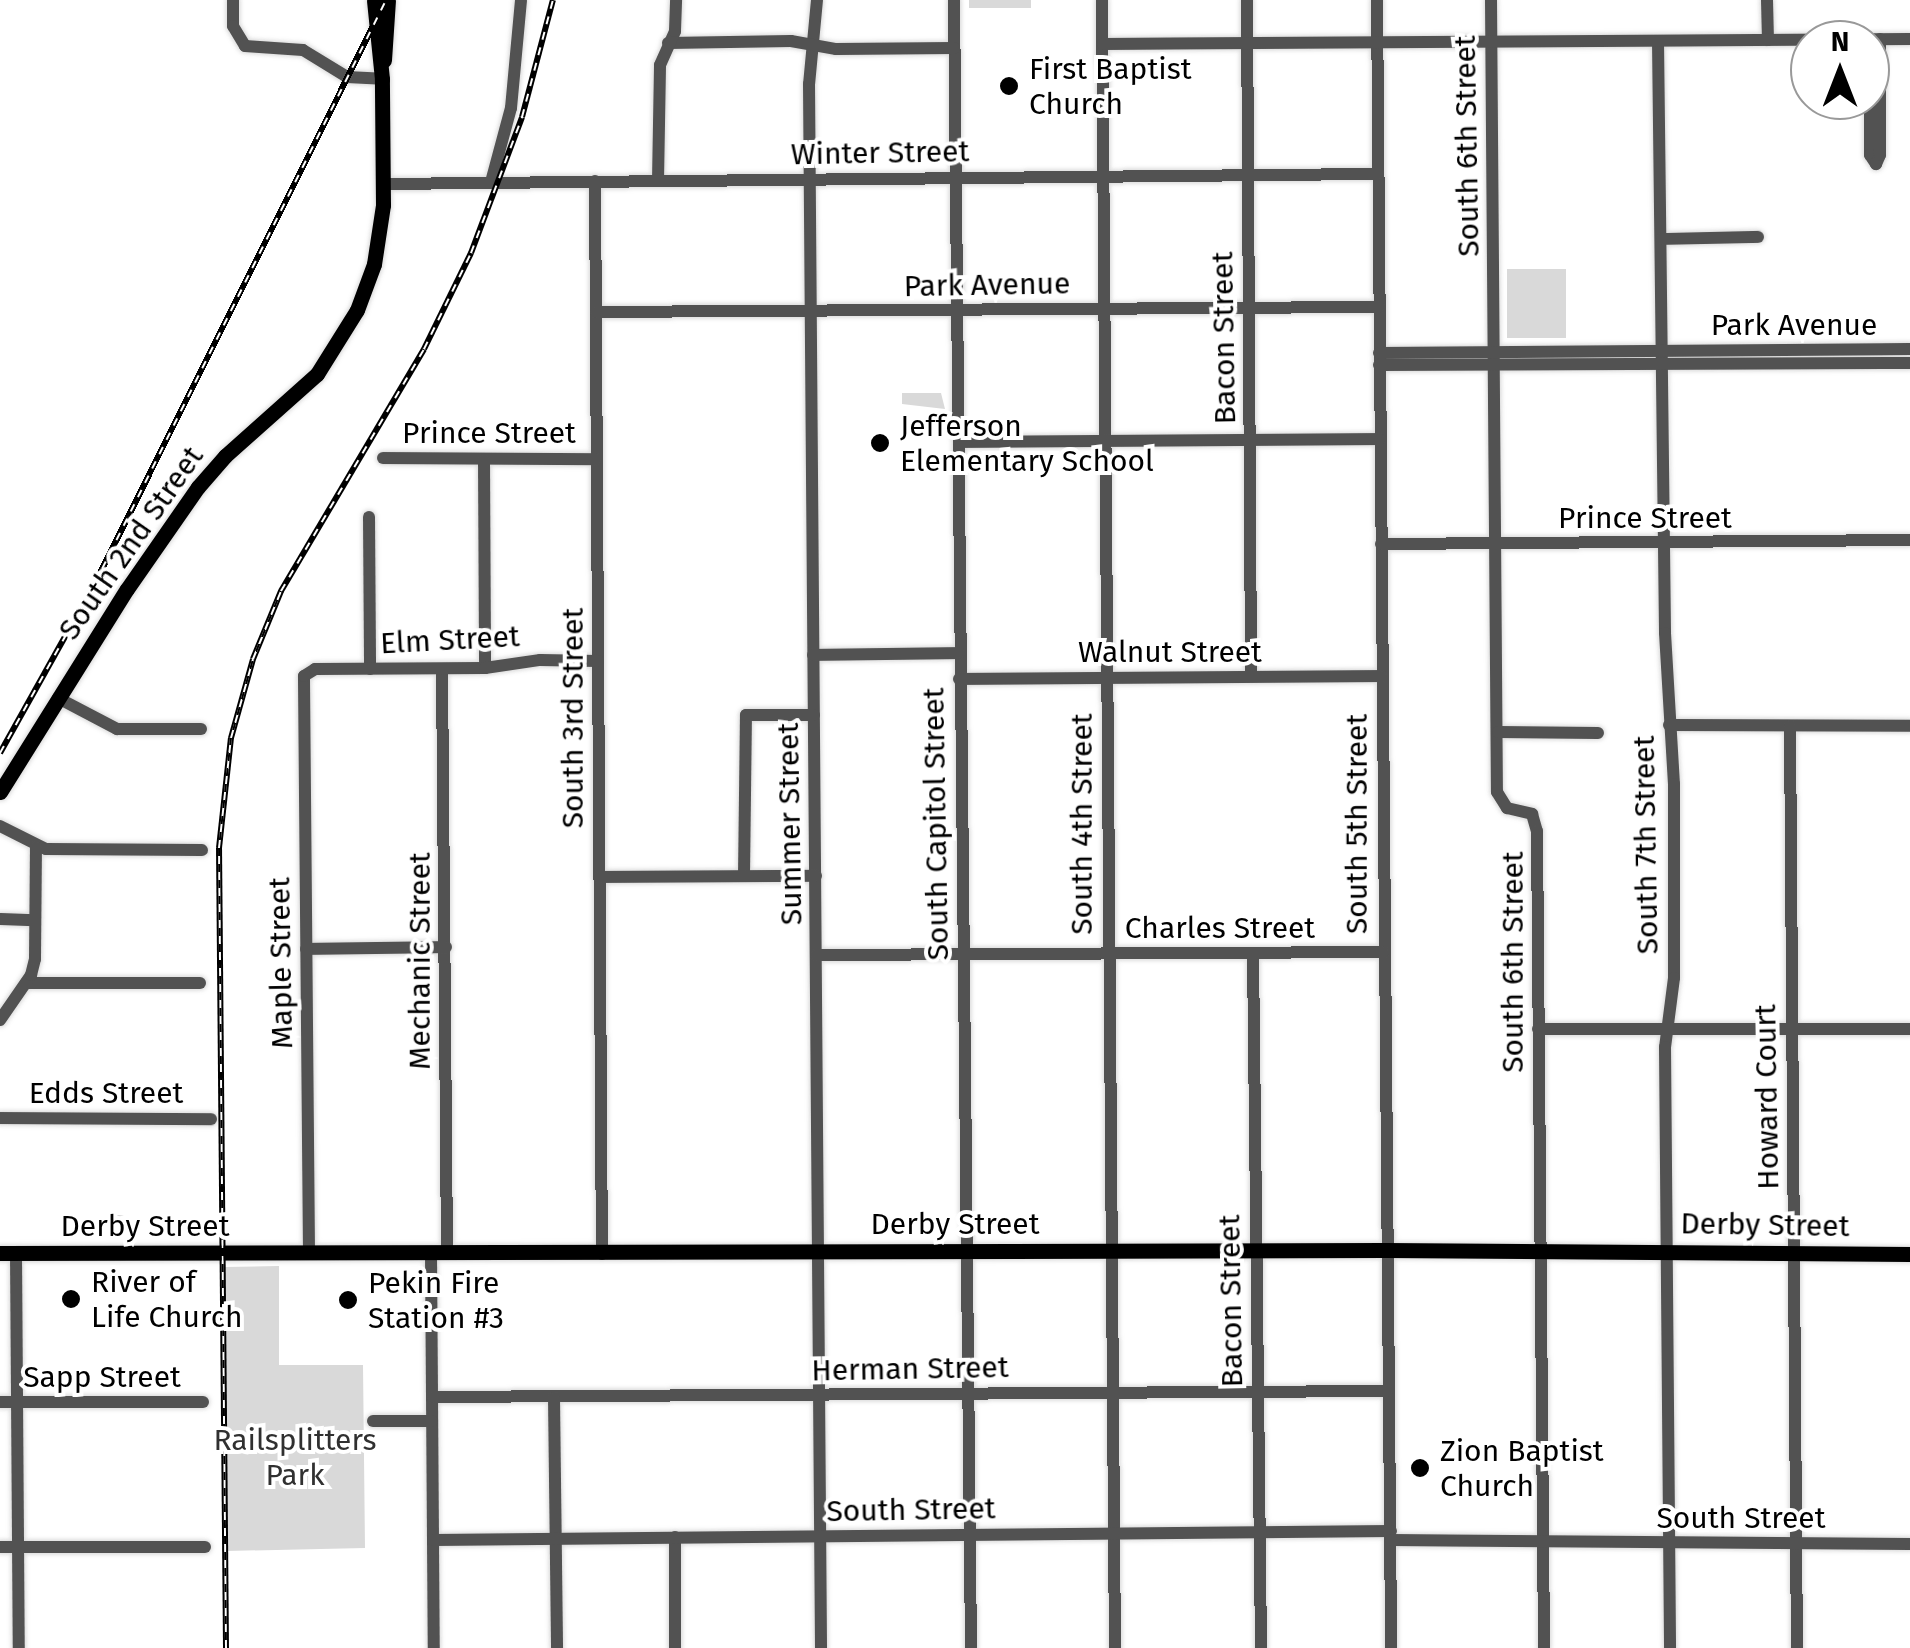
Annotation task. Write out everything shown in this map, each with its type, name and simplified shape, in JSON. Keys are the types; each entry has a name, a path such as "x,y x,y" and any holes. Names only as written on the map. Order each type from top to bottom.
{"main road":[{"name":"South 2nd Street","path":"0,792 198,486 330,357 357,310 373,267 383,184 382,79 374,0"},
{"path":"382,79 388,0"},
{"name":"Derby Street","path":"8,1253 1385,1250 1910,1254"}],"street":[{"path":"233,0 238,41 249,48 303,50 347,77 382,79"},
{"path":"491,182 511,108 521,0"},
{"path":"658,181 660,65 675,30 676,0"},
{"name":"Summer Street","path":"817,0 809,179 822,1396 821,1648"},
{"name":"South Capitol Street","path":"954,0 958,653 972,1648"},
{"name":"South 4th Street","path":"1102,0 1115,1648"},
{"name":"Bacon Street","path":"1246,0 1251,676"},
{"name":"South 5th Street","path":"1377,0 1391,1648"},
{"name":"South 6th Street","path":"1491,0 1500,800 1508,808 1529,812 1537,822 1544,1648"},
{"path":"1768,0 1768,40"},
{"path":"1103,44 1790,40"},
{"path":"668,43 790,41 812,45 954,48"},
{"name":"South 7th Street","path":"1658,41 1664,542 1674,784 1674,978 1667,1029 1670,1648"},
{"path":"1870,120 1870,155 1876,164 1880,155 1878,120"},
{"name":"Winter Street","path":"383,184 1378,174"},
{"name":"South 3rd Street","path":"595,182 602,1254"},
{"path":"1662,239 1758,237"},
{"name":"Park Avenue","path":"596,312 1378,307"},
{"name":"Park Avenue","path":"1663,358 1910,349"},
{"name":"Park Avenue","path":"1379,359 1663,358 1910,363"},
{"path":"958,442 1380,439"},
{"name":"Prince Street","path":"383,458 596,459"},
{"path":"484,460 485,668"},
{"path":"369,517 370,669"},
{"name":"Prince Street","path":"1381,544 1910,540"},
{"path":"813,655 958,653"},
{"name":"Elm Street","path":"306,673 598,660"},
{"name":"Mechanic Street","path":"434,1648 432,1397 446,947 442,668"},
{"name":"Maple Street","path":"306,673 309,1253"},
{"name":"Walnut Street","path":"959,679 1381,676"},
{"path":"58,698 118,729 201,729"},
{"path":"744,876 746,715 814,715"},
{"path":"1669,725 1910,726"},
{"name":"Howard Court","path":"1790,726 1797,1648"},
{"path":"1498,732 1598,732"},
{"path":"0,826 36,847 202,850"},
{"path":"0,1020 26,982 35,959 36,847"},
{"path":"599,876 816,876"},
{"path":"0,919 35,920"},
{"path":"306,949 446,947"},
{"name":"Charles Street","path":"816,955 1384,952"},
{"name":"Bacon Street","path":"1253,954 1261,1648"},
{"path":"26,982 200,984"},
{"path":"1538,1029 1910,1029"},
{"name":"Edds Street","path":"0,1118 211,1118"},
{"path":"8,1253 18,1402 20,1648"},
{"name":"Herman Street","path":"432,1397 1387,1391"},
{"path":"554,1398 557,1648"},
{"name":"Sapp Street","path":"0,1402 203,1402"},
{"path":"373,1422 432,1421"},
{"name":"South Street","path":"434,1540 1260,1532 1542,1541 1910,1544"},
{"path":"674,1537 675,1648"},
{"path":"0,1547 206,1547"}],"green space":[{"path":"969,0 1031,0 1031,8 969,8"},
{"path":"1507,269 1566,269 1566,338 1507,338"},
{"path":"902,393 941,393 945,409 902,404"},
{"path":"119,1215 127,1218 127,1234 119,1237 111,1234 108,1226 111,1218"},
{"name":"Railsplitters Park","path":"279,1266 279,1365 363,1365 365,1548 227,1551 225,1267"}],"railway":[{"path":"0,753 95,583 386,0"},
{"path":"226,1648 219,848 231,738 253,659 281,591 424,349 471,253 522,117 553,0"}],"place":[{"name":"First Baptist Church","path":"1009,86"},
{"name":"Jefferson Elementary School","path":"880,443"},
{"name":"River of Life Church","path":"71,1299"},
{"name":"Pekin Fire Station #3","path":"348,1300"},
{"name":"Zion Baptist Church","path":"1420,1468"}]}
